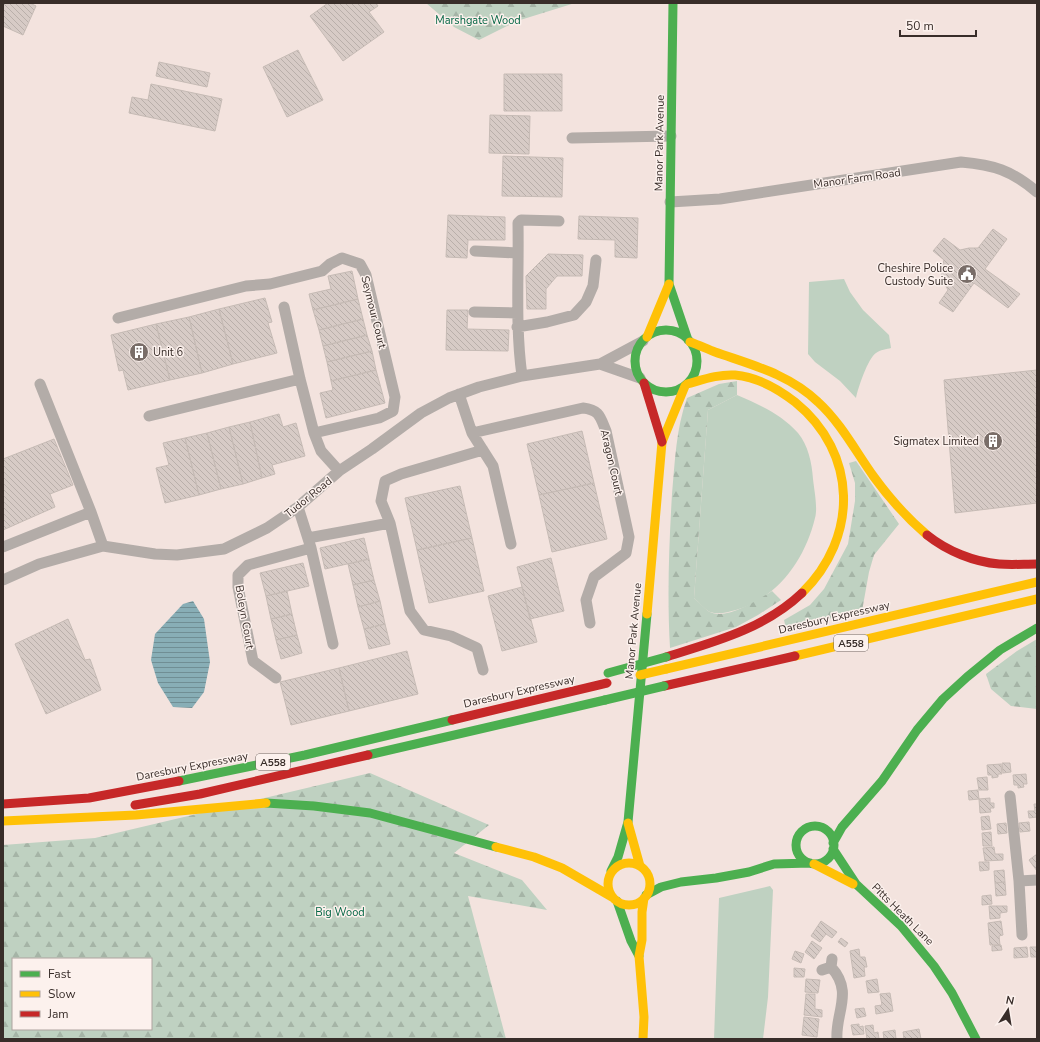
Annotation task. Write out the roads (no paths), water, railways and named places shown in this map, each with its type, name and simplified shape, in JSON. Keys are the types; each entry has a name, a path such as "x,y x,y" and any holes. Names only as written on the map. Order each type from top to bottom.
{"main road":[{"name":"Manor Park Avenue","path":"674,3 670,136 669,284 689,341"},
{"name":"Manor Park Avenue","path":"645,339 669,284"},
{"path":"539,699 608,673 726,637 757,625 785,608 809,586 827,563 837,541 844,514 844,488 837,459 827,436 812,416 796,400 776,388 756,379 735,375 721,375 686,385 677,390 659,392 651,388 642,380 636,368 635,359 638,349 645,339 659,332 672,331 681,334 689,341 695,350 697,364 693,377 686,385"},
{"path":"689,341 715,352 774,371 793,381 812,395 826,409 848,438 891,501 924,535 944,547 967,557 986,562 1010,565 1037,564"},
{"name":"Manor Park Avenue","path":"642,380 662,442"},
{"name":"Manor Park Avenue","path":"611,871 619,852 628,822 662,442 686,385"},
{"name":"Daresbury Expressway","path":"629,678 1037,582"},
{"name":"A558","path":"3,821 117,808 200,794 558,712 1037,599"},
{"path":"833,846 828,832 824,829 812,826 806,828 798,837 796,848 800,858 812,864 825,861 829,858 842,827 882,781 917,730 943,699 1000,650 1037,628"},
{"name":"Daresbury Expressway","path":"3,804 89,798 198,778 305,755 610,682"},
{"path":"3,821 136,814 266,803 314,806 370,813 534,857 562,868 614,899 628,905 640,902 649,889 650,882 648,876 642,868 628,862 616,866 611,871 607,884 609,891 614,899 631,941 639,956"},
{"name":"Manor Park Avenue","path":"628,822 642,868"},
{"name":"Pitts Heath Lane","path":"774,864 798,837"},
{"name":"Pitts Heath Lane","path":"833,846 842,866 861,889 899,925 929,958 955,996 976,1039"},
{"name":"Pitts Heath Lane","path":"645,896 661,887 680,882 716,878 749,872 774,864 812,864 835,874 861,889"},
{"name":"Pitts Heath Lane","path":"642,868 680,882"},
{"path":"643,1039 644,1017 639,956 642,940 642,912 645,896"}],"street":[{"path":"572,138 670,136"},
{"name":"Manor Farm Road","path":"670,202 720,199 961,162 985,164 1005,170 1025,181 1037,192"},
{"path":"522,376 517,326 518,223 521,220 559,221"},
{"path":"475,251 518,252"},
{"name":"Seymour Court","path":"118,318 246,286 270,284 322,271 330,264 342,258 360,264 366,275 395,397 392,411 379,418 314,433"},
{"path":"517,326 547,322 574,315 586,302 593,286 596,260"},
{"path":"284,307 314,433 321,451 339,471"},
{"path":"474,312 517,313"},
{"name":"Tudor Road","path":"3,580 40,564 103,546 155,554 177,555 224,549 267,528 298,507 339,471 421,413 459,394 479,387 522,376 600,364 645,339"},
{"name":"Tudor Road","path":"600,364 642,380"},
{"path":"149,416 300,379"},
{"path":"40,384 92,512 103,546"},
{"path":"459,394 472,433 493,466 511,544"},
{"name":"Aragon Court","path":"472,433 583,408 592,409 599,415 606,431 629,537 626,553 594,577 586,600 590,623"},
{"path":"483,450 401,474 385,481 381,501 390,522 410,611 424,630 451,636 477,648 483,670"},
{"path":"298,507 310,543 333,644"},
{"path":"3,547 92,512"},
{"name":"Boleyn Court","path":"276,678 253,661 238,587 238,575 248,565 310,543 390,522"},
{"path":"1010,796 1022,935"},
{"path":"1018,881 1037,880"},
{"path":"828,965 836,972 842,989 843,1002 836,1028 837,1039"}],"water":[{"path":"193,601 204,619 210,662 204,692 192,708 173,707 158,683 151,660 155,634 183,604"}],"place":[{"name":"Cheshire Police Custody Suite","path":"967,274"},
{"name":"Unit 6","path":"139,352"},
{"name":"Sigmatex Limited","path":"993,441"}],"park label":[{"name":"Marshgate Wood","path":"478,20"},
{"name":"Big Wood","path":"340,912"}]}
